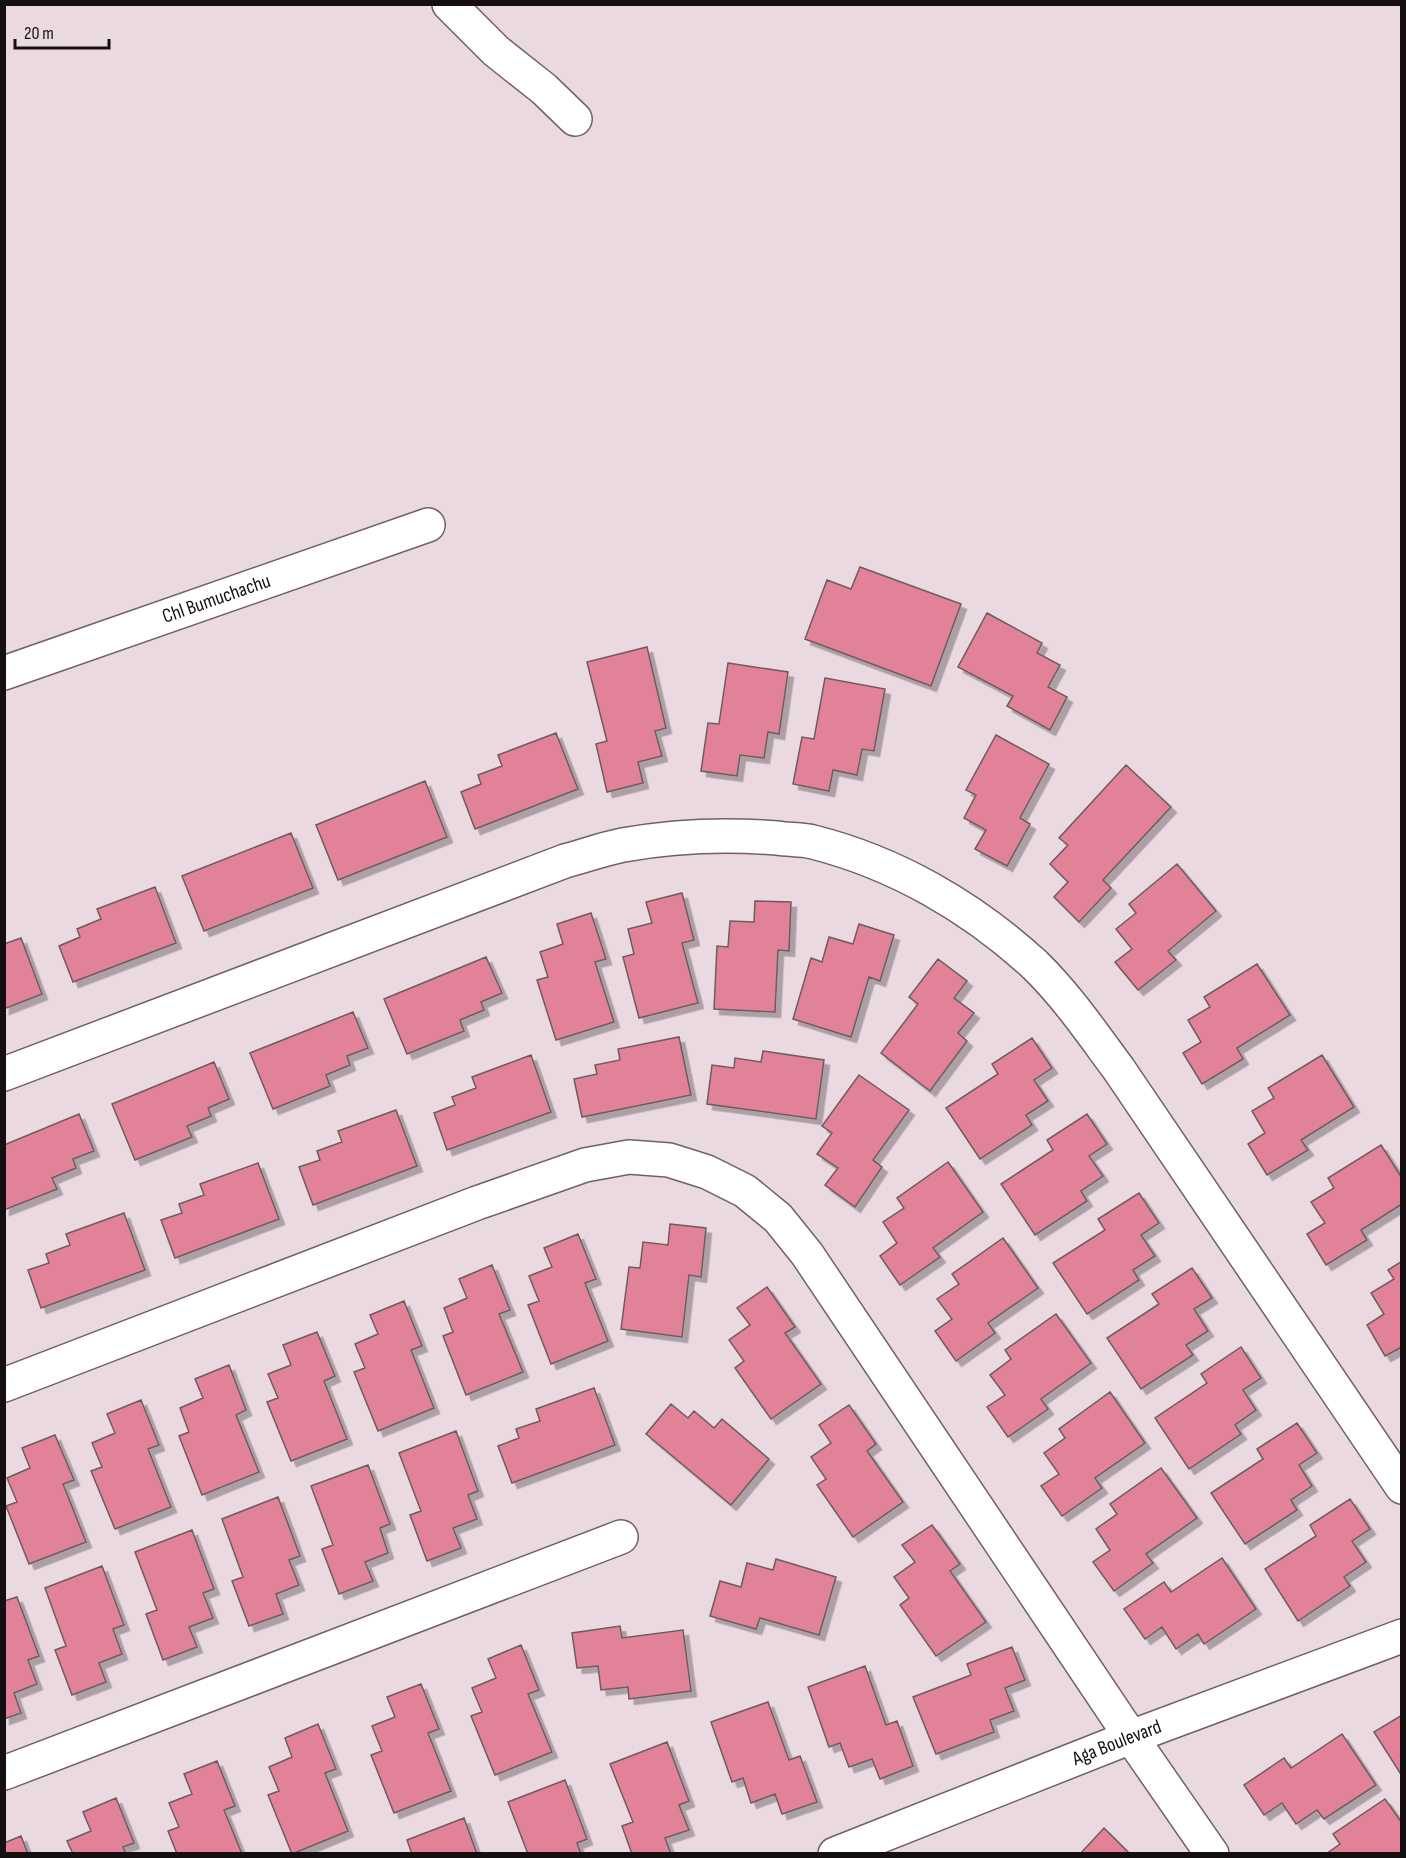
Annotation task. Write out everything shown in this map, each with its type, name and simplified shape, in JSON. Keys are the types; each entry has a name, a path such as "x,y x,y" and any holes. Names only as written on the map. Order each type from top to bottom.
{"street":[{"path":"449,4 496,51 544,88 575,119"},
{"name":"Chl Bumuchachu","path":"4,673 428,525"},
{"path":"4,1074 565,861 622,846 681,838 747,836 812,842 877,863 935,891 986,924 1035,966 1078,1014 1118,1068 1401,1487"},
{"path":"4,1385 477,1203 585,1165 629,1157 669,1160 698,1169 745,1191 778,1218 807,1254 1212,1854"},
{"path":"4,1773 621,1537"},
{"name":"Aga Boulevard","path":"835,1854 1131,1737 1401,1636"}],"building":[{"path":"860,567 961,604 931,686 805,639 827,580 851,589"},
{"path":"987,613 1042,643 1037,653 1060,665 1048,687 1067,697 1050,730 1007,706 1013,696 958,667"},
{"path":"647,647 666,728 655,731 662,756 638,762 643,783 607,792 596,744 607,741 587,662"},
{"path":"728,663 788,672 779,734 768,732 764,758 740,755 737,776 701,771 708,723 719,724"},
{"path":"825,678 885,689 874,751 862,749 857,775 833,770 829,791 793,784 802,737 814,739"},
{"path":"556,733 578,789 475,829 461,792 481,784 478,775 502,766 498,755"},
{"path":"996,735 1049,764 1020,818 1030,824 1007,866 975,849 986,830 964,818 976,795 966,790"},
{"path":"1126,765 1171,807 1103,880 1111,888 1079,922 1054,897 1068,882 1050,864 1068,845 1059,838"},
{"path":"425,781 447,837 338,880 316,825"},
{"path":"291,833 313,888 204,931 182,876"},
{"path":"1177,864 1216,911 1168,951 1176,960 1138,990 1115,962 1132,949 1116,929 1136,913 1129,904"},
{"path":"155,887 176,943 73,982 59,946 80,937 77,929 101,919 97,909"},
{"path":"682,893 694,940 682,943 698,1003 639,1018 623,957 634,954 628,929 652,923 646,902"},
{"path":"755,901 791,902 789,951 778,950 775,1012 714,1009 717,946 728,947 730,921 754,922"},
{"path":"591,913 606,959 595,962 614,1022 556,1040 537,980 548,977 540,952 563,944 557,924"},
{"path":"859,924 894,935 880,981 869,977 851,1037 793,1019 811,958 822,962 829,937 853,944"},
{"path":"21,938 42,994 4,1009 4,944"},
{"path":"486,957 502,993 481,1002 484,1010 460,1020 464,1031 407,1054 384,999"},
{"path":"938,959 967,981 954,998 974,1013 958,1033 967,1041 930,1091 881,1053 918,1004 909,997"},
{"path":"1257,964 1290,1015 1237,1048 1243,1059 1202,1084 1183,1053 1201,1042 1188,1020 1210,1007 1204,997"},
{"path":"353,1012 368,1048 347,1056 350,1065 326,1075 330,1086 273,1109 250,1053"},
{"path":"679,1037 691,1095 582,1117 574,1079 597,1074 595,1065 620,1060 618,1049"},
{"path":"1032,1038 1052,1068 1034,1080 1048,1101 1026,1115 1032,1125 980,1159 946,1108 998,1074 992,1064"},
{"path":"763,1051 824,1060 816,1119 707,1104 712,1065 734,1068 735,1058 761,1062"},
{"path":"531,1055 551,1112 447,1150 434,1113 455,1105 452,1097 476,1088 472,1077"},
{"path":"1322,1055 1354,1107 1301,1140 1308,1150 1267,1175 1248,1144 1265,1133 1252,1111 1274,1098 1268,1088"},
{"path":"214,1062 229,1099 208,1108 211,1116 187,1126 192,1137 135,1160 112,1104"},
{"path":"859,1075 909,1110 873,1160 882,1167 855,1207 825,1185 838,1168 817,1154 832,1133 822,1126"},
{"path":"396,1110 417,1166 313,1205 299,1167 320,1160 317,1151 342,1142 338,1131"},
{"path":"79,1114 94,1151 73,1159 76,1168 52,1178 57,1189 4,1210 4,1145"},
{"path":"1087,1114 1107,1144 1089,1156 1103,1176 1081,1191 1087,1201 1035,1235 1001,1184 1053,1150 1047,1140"},
{"path":"1381,1145 1402,1178 1402,1204 1361,1230 1367,1240 1326,1265 1307,1234 1325,1223 1311,1202 1334,1188 1328,1178"},
{"path":"948,1162 983,1212 933,1248 940,1257 900,1285 880,1256 897,1243 883,1222 904,1208 897,1198"},
{"path":"258,1163 279,1219 175,1258 161,1220 182,1213 179,1204 204,1195 200,1184"},
{"path":"1139,1193 1159,1223 1141,1235 1155,1256 1133,1270 1139,1280 1087,1314 1053,1263 1105,1230 1098,1219"},
{"path":"124,1213 145,1270 41,1308 28,1270 49,1263 46,1254 70,1245 66,1234"},
{"path":"670,1224 706,1228 701,1277 689,1275 682,1337 621,1329 629,1267 640,1268 643,1242 668,1245"},
{"path":"578,1234 596,1279 585,1283 608,1341 551,1364 528,1305 539,1301 529,1276 552,1267 544,1248"},
{"path":"1003,1238 1038,1288 988,1323 995,1333 956,1361 935,1331 952,1319 937,1299 959,1284 952,1274"},
{"path":"1402,1261 1402,1347 1385,1356 1367,1325 1384,1314 1371,1293 1394,1279 1388,1270"},
{"path":"492,1265 510,1310 499,1314 523,1372 466,1395 443,1336 453,1332 444,1308 467,1298 459,1279"},
{"path":"1192,1268 1212,1298 1194,1309 1208,1331 1186,1345 1193,1355 1141,1389 1107,1338 1159,1304 1152,1294"},
{"path":"767,1287 795,1327 785,1333 821,1384 771,1419 735,1368 744,1361 729,1340 750,1325 737,1308"},
{"path":"404,1301 422,1346 411,1350 434,1408 378,1431 354,1372 365,1368 355,1344 378,1334 370,1315"},
{"path":"1056,1314 1091,1363 1041,1399 1048,1409 1008,1437 987,1407 1005,1395 990,1375 1011,1359 1005,1350"},
{"path":"317,1332 335,1376 324,1381 347,1439 291,1461 267,1402 278,1398 268,1374 291,1365 283,1345"},
{"path":"1241,1347 1261,1378 1243,1390 1256,1410 1235,1425 1241,1434 1189,1469 1155,1418 1207,1383 1201,1374"},
{"path":"229,1365 246,1410 236,1415 259,1472 202,1495 179,1436 189,1432 180,1408 203,1398 195,1379"},
{"path":"594,1388 615,1445 512,1483 498,1446 519,1438 516,1429 540,1421 536,1409"},
{"path":"1110,1392 1145,1443 1095,1478 1102,1488 1062,1516 1041,1486 1059,1474 1044,1453 1065,1438 1059,1429"},
{"path":"141,1400 159,1445 148,1449 171,1507 115,1529 91,1471 102,1467 92,1443 115,1433 107,1414"},
{"path":"671,1404 688,1418 694,1411 714,1428 722,1419 769,1459 731,1505 646,1434"},
{"path":"849,1405 876,1444 867,1451 903,1502 853,1537 817,1485 826,1479 811,1457 831,1443 819,1425"},
{"path":"1297,1423 1317,1453 1299,1465 1312,1486 1291,1500 1297,1510 1245,1544 1211,1493 1263,1459 1257,1449"},
{"path":"456,1431 478,1491 468,1495 477,1519 453,1528 461,1548 427,1561 410,1515 421,1511 399,1453"},
{"path":"55,1435 74,1480 63,1484 86,1542 29,1564 6,1506 17,1502 7,1478 30,1468 22,1448"},
{"path":"368,1465 390,1524 380,1528 388,1553 365,1562 373,1581 339,1594 322,1549 333,1545 311,1486"},
{"path":"1161,1468 1197,1518 1146,1554 1153,1563 1114,1591 1093,1562 1110,1550 1096,1529 1117,1514 1110,1504"},
{"path":"278,1497 300,1556 289,1560 299,1585 276,1594 283,1614 249,1626 232,1581 243,1577 222,1519"},
{"path":"1350,1499 1370,1529 1352,1541 1366,1562 1344,1577 1350,1586 1298,1621 1265,1569 1316,1536 1310,1525"},
{"path":"932,1525 960,1564 950,1571 986,1622 936,1656 900,1605 909,1598 894,1577 915,1562 902,1545"},
{"path":"192,1530 214,1589 203,1593 213,1618 189,1627 197,1647 163,1660 146,1614 157,1610 135,1552"},
{"path":"1222,1558 1256,1609 1204,1644 1198,1634 1176,1649 1162,1627 1145,1639 1124,1609 1164,1582 1171,1592"},
{"path":"776,1559 836,1577 819,1635 760,1618 756,1629 710,1616 720,1581 741,1587 747,1563 773,1570"},
{"path":"102,1566 124,1625 113,1629 122,1654 99,1663 106,1682 72,1695 55,1650 66,1646 45,1588"},
{"path":"17,1597 39,1656 28,1660 37,1684 14,1693 21,1713 4,1719 4,1601"},
{"path":"620,1626 622,1638 683,1630 691,1691 629,1699 628,1687 601,1690 598,1666 577,1668 572,1633"},
{"path":"521,1645 539,1690 528,1694 552,1752 495,1775 471,1716 482,1712 472,1688 496,1678 488,1659"},
{"path":"1012,1647 1025,1680 1005,1688 1014,1711 990,1720 994,1732 936,1754 913,1697 971,1675 967,1664"},
{"path":"865,1666 886,1725 897,1721 913,1766 880,1779 872,1759 849,1767 840,1743 829,1747 808,1687"},
{"path":"421,1684 439,1729 428,1733 451,1791 394,1813 371,1755 382,1751 372,1726 395,1717 387,1697"},
{"path":"768,1702 789,1760 800,1756 817,1802 782,1814 775,1794 751,1803 743,1778 732,1782 711,1722"},
{"path":"1402,1715 1402,1776 1374,1732"},
{"path":"318,1724 336,1769 325,1773 348,1831 292,1854 268,1795 279,1791 269,1767 292,1757 285,1738"},
{"path":"1342,1734 1376,1785 1324,1819 1317,1810 1296,1824 1282,1803 1264,1815 1244,1785 1284,1758 1291,1768"},
{"path":"667,1742 689,1801 679,1805 689,1830 665,1838 671,1854 632,1854 622,1826 633,1822 610,1764"},
{"path":"217,1761 235,1806 224,1810 242,1854 177,1854 168,1831 179,1827 169,1803 192,1794 184,1774"},
{"path":"565,1780 587,1839 577,1843 581,1854 528,1854 508,1802"},
{"path":"116,1798 134,1843 123,1847 126,1854 73,1854 67,1841 91,1831 83,1812"},
{"path":"1385,1799 1402,1823 1402,1854 1326,1854 1340,1844 1333,1834"},
{"path":"464,1818 477,1854 412,1854 407,1840"},
{"path":"1104,1828 1130,1854 1080,1854"},
{"path":"21,1836 28,1854 4,1854 4,1843"}]}
